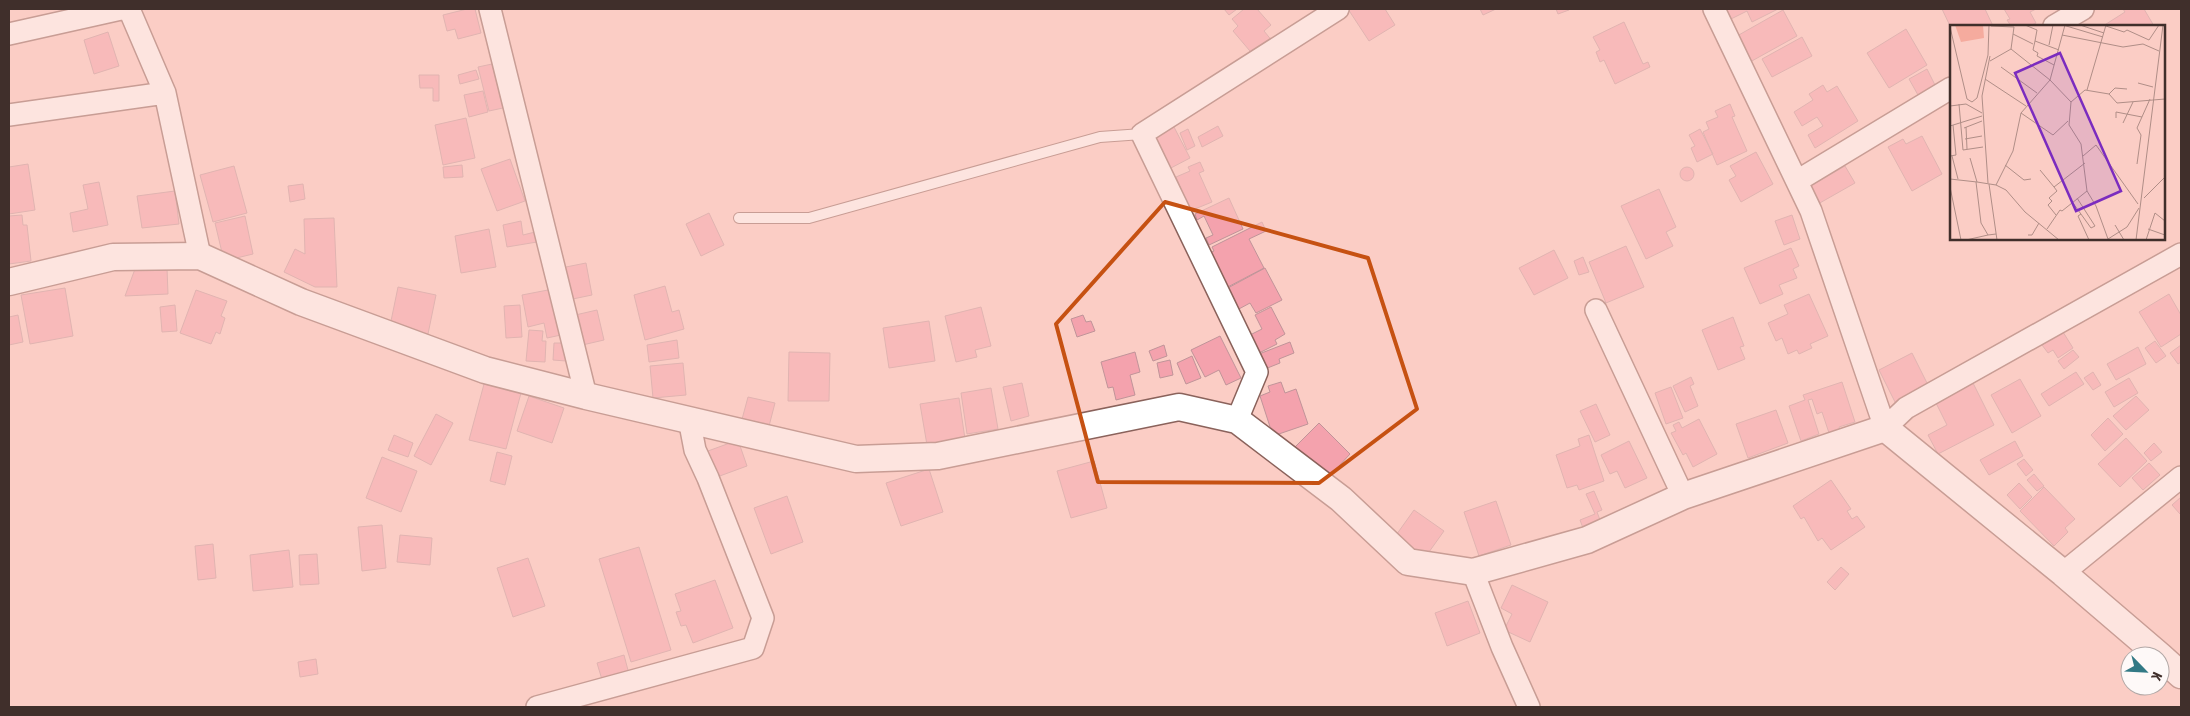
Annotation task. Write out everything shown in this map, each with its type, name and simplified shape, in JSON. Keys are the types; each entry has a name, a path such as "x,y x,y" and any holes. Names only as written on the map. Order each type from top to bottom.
{"street":[{"path":"9,34 121,9"},
{"path":"128,9 165,93 200,256"},
{"path":"490,9 586,396"},
{"path":"1237,420 1257,372 1142,134 1338,9"},
{"path":"1714,9 1811,211 1885,428 2063,573 2148,646"},
{"path":"2056,25 2083,9"},
{"path":"1797,182 1950,89"},
{"path":"9,115 165,93"},
{"path":"9,282 114,257 200,256 301,302 485,370 586,396 856,459 938,456 1179,407 1237,420 1341,499 1408,562 1473,572 1587,540 1683,496 1885,428 1906,408 2181,254"},
{"path":"1596,310 1683,496"},
{"path":"537,707 753,648 763,618 708,478 695,450 689,419"},
{"path":"2063,573 2181,477"},
{"path":"1473,572 1502,647 1529,707"},
{"path":"2170,665 2181,674"}],"lane":[{"path":"739,218 809,218 1100,137 1142,134"}],"highlighted area":[{"path":"1165,202 1368,258 1417,409 1319,483 1098,482 1056,324"}],"building":[{"path":"475,9 481,33 458,39 455,29 447,31 443,15"},
{"path":"1224,9 1237,9 1229,15"},
{"path":"1244,9 1257,9 1271,25 1264,31 1273,42 1255,57 1233,31 1238,26 1232,19"},
{"path":"1348,9 1385,9 1395,25 1369,41"},
{"path":"1480,9 1496,9 1483,15"},
{"path":"1556,9 1568,9 1569,10 1558,14"},
{"path":"1726,9 1778,9 1752,22 1747,11 1731,19"},
{"path":"1942,9 1985,9 1993,25 1950,25"},
{"path":"2004,9 2036,9 2030,12 2036,23 2032,25 2010,25 2007,20 2010,19"},
{"path":"2123,9 2144,9 2153,25 2105,25 2125,12"},
{"path":"1783,10 1797,36 1750,62 1737,36"},
{"path":"1624,22 1643,64 1648,62 1650,67 1615,84 1604,60 1600,62 1596,52 1600,50 1593,37"},
{"path":"1906,29 1927,65 1889,88 1867,53"},
{"path":"108,32 119,66 94,74 84,40"},
{"path":"1802,37 1812,56 1772,77 1762,59"},
{"path":"492,64 503,108 489,111 478,67"},
{"path":"1927,69 1935,85 1918,95 1909,79"},
{"path":"476,70 479,79 460,84 458,75"},
{"path":"419,75 439,75 439,101 433,101 433,88 420,88"},
{"path":"1823,85 1827,92 1837,86 1858,121 1815,148 1808,135 1823,126 1817,117 1802,126 1794,112 1813,100 1809,94"},
{"path":"483,91 488,112 469,117 464,95"},
{"path":"1730,104 1735,116 1732,117 1747,151 1717,165 1703,132 1709,129 1706,122 1718,117 1715,111"},
{"path":"466,118 475,158 443,165 435,125"},
{"path":"1218,126 1223,136 1202,147 1198,137"},
{"path":"1174,127 1190,158 1169,169 1153,138"},
{"path":"1188,129 1195,146 1187,150 1180,133"},
{"path":"1700,129 1713,154 1697,162 1691,148 1695,146 1689,135"},
{"path":"1922,136 1942,174 1912,191 1888,147 1903,139 1906,144"},
{"path":"1756,152 1773,184 1741,202 1729,180 1736,176 1730,166"},
{"path":"510,159 525,201 497,211 481,169"},
{"path":"1200,162 1204,171 1199,173 1212,202 1190,211 1176,177 1190,171 1188,167"},
{"path":"28,164 35,210 9,214 9,167"},
{"path":"462,165 463,177 444,178 443,167"},
{"path":"234,166 247,213 213,222 200,175"},
{"path":"1845,166 1855,183 1818,204 1809,187"},
{"path":"1684,167 1690,167 1694,174 1690,181 1684,181 1680,177 1680,171"},
{"path":"99,182 108,225 73,232 70,213 88,209 83,185"},
{"path":"303,184 305,199 290,202 288,186"},
{"path":"1659,189 1676,227 1666,232 1673,246 1646,259 1621,206"},
{"path":"175,191 179,224 142,228 137,196"},
{"path":"1229,198 1243,229 1209,245 1206,238 1213,235 1204,216 1197,220 1195,214"},
{"path":"709,213 724,245 701,256 686,224"},
{"path":"22,215 23,225 27,225 31,261 9,264 9,216"},
{"path":"1792,215 1800,239 1784,245 1775,221"},
{"path":"245,216 253,254 224,261 215,223"},
{"path":"334,218 337,287 315,287 284,272 295,249 305,254 304,219"},
{"path":"521,221 523,235 535,232 537,242 507,247 503,225"},
{"path":"1262,222 1266,231 1249,239 1264,268 1224,289 1207,254 1214,251 1212,247"},
{"path":"489,229 496,267 461,273 455,236"},
{"path":"1626,246 1644,287 1606,303 1589,262"},
{"path":"1791,248 1799,266 1793,269 1797,278 1779,285 1783,294 1760,304 1744,268"},
{"path":"1554,250 1568,278 1534,295 1519,268"},
{"path":"1583,257 1589,272 1579,275 1574,261"},
{"path":"586,263 592,295 568,300 561,268"},
{"path":"167,268 168,294 125,296 135,269"},
{"path":"1265,268 1282,300 1256,313 1250,303 1237,310 1226,289"},
{"path":"665,286 672,312 679,310 684,329 645,340 634,295"},
{"path":"398,287 436,295 428,334 390,326"},
{"path":"65,288 73,336 30,344 21,295"},
{"path":"553,289 561,335 547,338 544,323 528,327 522,295"},
{"path":"196,290 227,301 221,316 225,318 220,334 216,332 211,344 180,333"},
{"path":"1809,294 1828,336 1810,344 1812,348 1799,354 1797,350 1788,354 1782,338 1776,341 1768,323 1788,314 1784,305"},
{"path":"2169,294 2181,315 2181,334 2161,347 2139,312"},
{"path":"175,305 177,331 162,332 160,307"},
{"path":"520,305 522,337 506,338 504,306"},
{"path":"981,307 991,346 975,350 977,357 956,362 945,316"},
{"path":"1271,307 1285,334 1275,340 1277,344 1257,354 1248,336 1262,329 1255,315"},
{"path":"597,310 604,340 578,346 571,316"},
{"path":"18,315 23,342 9,345 9,317"},
{"path":"1083,315 1086,322 1091,321 1095,331 1077,337 1071,319"},
{"path":"1733,317 1744,346 1740,347 1745,359 1718,370 1702,330"},
{"path":"929,321 935,361 889,368 883,328"},
{"path":"529,330 543,331 542,341 546,341 545,362 526,361"},
{"path":"2063,332 2073,348 2058,358 2053,350 2048,353 2042,345"},
{"path":"1220,336 1241,378 1226,385 1219,370 1205,377 1191,350"},
{"path":"677,340 679,358 649,362 647,345"},
{"path":"2155,341 2166,356 2156,363 2145,348"},
{"path":"1290,342 1294,353 1279,359 1280,363 1265,369 1259,354"},
{"path":"554,343 567,343 566,361 553,360"},
{"path":"1164,345 1167,356 1153,361 1149,351"},
{"path":"2181,345 2181,362 2178,364 2170,353"},
{"path":"2138,347 2146,364 2116,380 2107,364"},
{"path":"2073,350 2079,357 2064,369 2058,361"},
{"path":"789,352 830,353 829,401 788,401"},
{"path":"1135,352 1140,372 1130,375 1135,395 1116,400 1113,387 1108,388 1101,362"},
{"path":"1912,353 1929,387 1896,404 1879,370"},
{"path":"1192,356 1201,378 1186,384 1177,363"},
{"path":"1170,360 1173,375 1160,378 1157,363"},
{"path":"683,363 686,395 653,398 650,366"},
{"path":"2076,372 2084,384 2049,406 2041,394"},
{"path":"2093,372 2101,385 2093,390 2084,378"},
{"path":"1691,377 1694,384 1690,386 1698,406 1685,412 1673,386"},
{"path":"2129,378 2138,393 2114,407 2105,392"},
{"path":"2020,379 2041,416 2012,433 1991,395"},
{"path":"1281,382 1285,393 1296,389 1308,424 1273,436 1260,396 1270,392 1268,386"},
{"path":"1842,382 1855,422 1839,427 1841,432 1830,436 1822,412 1817,414 1812,399 1808,400 1819,434 1801,441 1789,406 1805,400 1803,395"},
{"path":"1022,383 1029,416 1011,421 1003,387"},
{"path":"1973,383 1994,425 1938,454 1928,435 1947,425 1936,403"},
{"path":"484,384 521,393 506,449 469,440"},
{"path":"1671,387 1683,418 1666,424 1655,393"},
{"path":"991,388 998,429 967,434 961,393"},
{"path":"529,396 564,408 552,443 517,431"},
{"path":"2136,396 2149,410 2126,430 2113,416"},
{"path":"748,397 775,403 768,430 741,423"},
{"path":"959,398 965,439 927,445 920,404"},
{"path":"1596,404 1610,435 1595,442 1580,411"},
{"path":"1776,410 1788,443 1748,458 1736,424"},
{"path":"436,414 453,423 431,465 414,456"},
{"path":"2108,418 2123,434 2105,451 2091,435"},
{"path":"1699,419 1717,454 1693,467 1686,453 1683,455 1671,433 1676,431 1673,425 1679,422 1682,428"},
{"path":"1319,423 1350,454 1328,478 1295,447"},
{"path":"394,435 413,443 408,457 388,450"},
{"path":"1589,435 1604,481 1579,490 1577,485 1567,488 1556,455 1580,446 1578,439"},
{"path":"2126,438 2147,461 2120,487 2098,464"},
{"path":"738,440 747,466 717,477 708,451"},
{"path":"1629,441 1647,478 1625,488 1617,471 1610,474 1601,455"},
{"path":"2015,441 2023,456 1989,475 1980,460"},
{"path":"2154,443 2162,452 2151,461 2144,453"},
{"path":"497,452 512,456 505,485 490,481"},
{"path":"382,457 417,471 401,512 366,498"},
{"path":"2024,459 2033,470 2026,476 2017,464"},
{"path":"1094,461 1107,508 1071,518 1057,471"},
{"path":"2149,463 2160,475 2143,490 2132,478"},
{"path":"929,469 943,512 901,526 886,483"},
{"path":"2034,474 2044,486 2037,491 2027,480"},
{"path":"1831,480 1851,509 1847,511 1852,519 1857,516 1865,527 1831,550 1822,538 1818,541 1804,517 1801,519 1793,506"},
{"path":"2019,483 2032,497 2020,509 2007,495"},
{"path":"2044,487 2075,519 2065,528 2068,532 2054,546 2020,511"},
{"path":"1594,491 1602,510 1597,512 1600,520 1583,528 1580,520 1595,514 1586,494"},
{"path":"787,496 803,542 771,554 754,508"},
{"path":"2181,497 2181,513 2180,514 2172,505"},
{"path":"1496,501 1511,545 1479,556 1464,512"},
{"path":"1414,510 1444,531 1424,559 1394,538"},
{"path":"382,525 386,568 362,571 358,527"},
{"path":"400,535 432,538 430,565 397,562"},
{"path":"213,544 216,578 198,580 195,546"},
{"path":"639,547 671,650 631,662 599,559"},
{"path":"289,550 293,587 253,591 250,555"},
{"path":"317,554 319,584 300,585 299,555"},
{"path":"528,558 545,606 513,617 497,568"},
{"path":"1841,567 1849,574 1835,590 1827,582"},
{"path":"715,580 733,628 693,643 686,625 681,626 676,612 681,611 675,594"},
{"path":"1512,585 1548,602 1530,642 1504,630 1512,614 1501,608"},
{"path":"1468,601 1480,633 1447,646 1435,613"},
{"path":"624,655 629,674 603,683 597,663"},
{"path":"316,659 318,674 300,677 298,662"}]}
